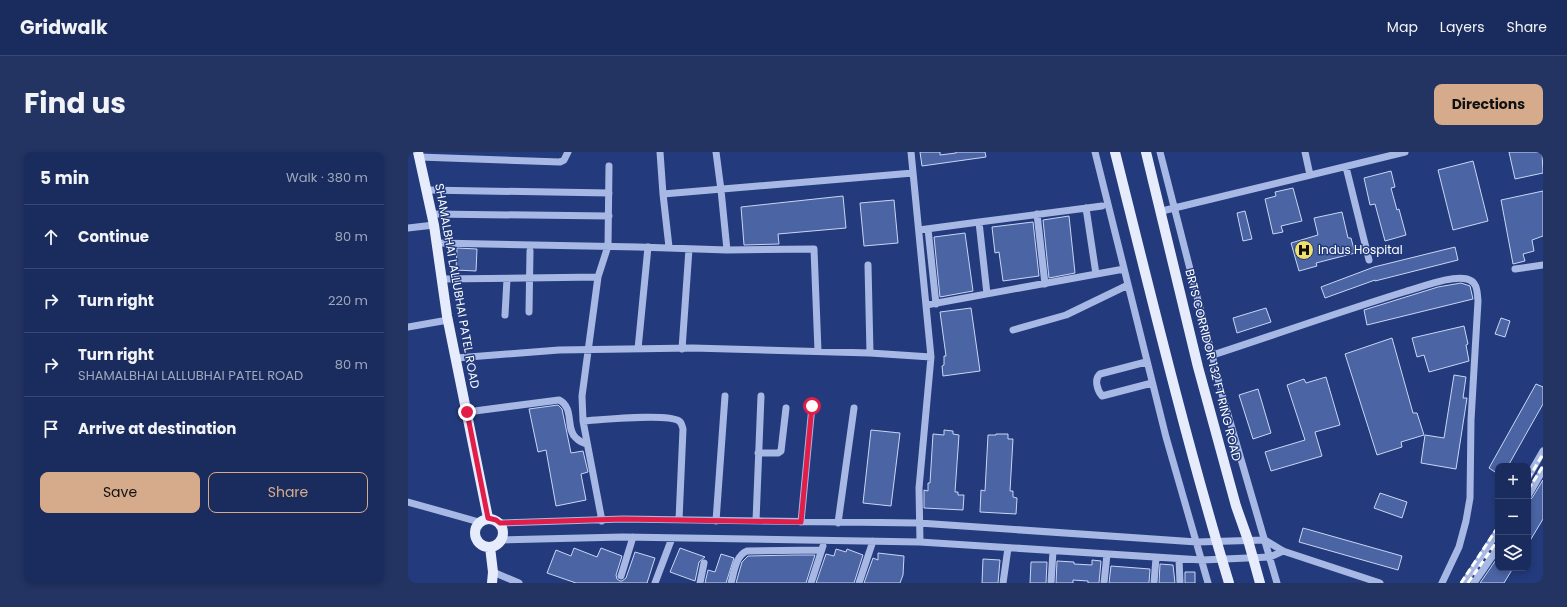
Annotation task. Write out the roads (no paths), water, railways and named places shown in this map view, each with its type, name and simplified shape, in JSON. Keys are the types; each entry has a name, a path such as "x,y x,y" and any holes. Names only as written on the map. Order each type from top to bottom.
{"main road":[{"path":"1115,152 1165,353 1216,542 1229,583"},
{"name":"BRTS CORRIDOR 132 FT RING ROAD","path":"1146,152 1162,211 1198,367 1236,506 1248,540 1260,583"},
{"name":"SHAMALBHAI LALLUBHAI PATEL ROAD","path":"419,155 434,225 448,320 467,412 484,520"},
{"path":"484,520 496,520 500,523 503,531 499,543 490,547 482,545 476,538 475,530 484,520"},
{"path":"490,547 493,572 492,583"}],"street":[{"path":"419,155 560,162 564,160 568,152"},
{"path":"660,152 662,194 669,248"},
{"path":"716,152 722,190 727,250"},
{"path":"911,152 931,357 919,488 920,542"},
{"path":"1095,152 1146,362 1208,583"},
{"path":"1160,152 1222,394 1277,583"},
{"path":"1305,152 1310,175"},
{"path":"1372,152 1373,160"},
{"path":"1162,211 1405,152"},
{"path":"602,521 583,421 582,396 598,277 608,246 609,166"},
{"path":"1346,166 1369,260"},
{"path":"662,194 913,173"},
{"path":"426,190 609,193"},
{"path":"919,230 1102,206"},
{"path":"1086,208 1096,274"},
{"path":"432,214 609,216"},
{"path":"1037,214 1045,284"},
{"path":"979,222 987,294"},
{"path":"408,228 434,225"},
{"path":"928,229 936,304"},
{"path":"437,243 727,250 814,249 818,352"},
{"path":"638,349 648,247"},
{"path":"682,349 689,249"},
{"path":"529,312 530,251"},
{"path":"868,265 870,353"},
{"path":"1515,269 1543,265"},
{"path":"926,305 1124,269"},
{"path":"442,279 598,277"},
{"path":"1212,355 1443,280 1462,278 1468,279 1474,283 1477,289 1478,301 1471,420 1470,498 1459,547 1442,583"},
{"path":"506,315 507,279"},
{"path":"1013,330 1066,315 1128,285"},
{"path":"408,327 448,320"},
{"path":"456,358 559,350 638,349 870,353 931,357"},
{"path":"1146,362 1100,374 1096,381 1102,396 1152,383"},
{"path":"716,521 724,396"},
{"path":"756,521 761,396"},
{"path":"467,412 559,400 565,403 567,408 573,435 587,444"},
{"path":"801,522 812,406"},
{"path":"758,453 778,453 781,451 786,408"},
{"path":"838,523 854,408"},
{"path":"583,421 665,418 679,421 682,424 679,520"},
{"path":"1531,472 1543,451"},
{"path":"1531,491 1543,470"},
{"path":"408,502 484,520"},
{"path":"500,523 602,521 623,519 920,523 1197,542 1265,540 1283,551 1380,583"},
{"path":"1464,583 1495,535"},
{"path":"501,540 633,537 920,542 1202,560 1270,558 1283,551"},
{"path":"621,576 633,537"},
{"path":"655,583 672,538"},
{"path":"811,583 825,540"},
{"path":"859,583 872,541"},
{"path":"1003,583 1008,548"},
{"path":"731,583 738,559 742,553 748,551 822,550"},
{"path":"1051,583 1053,550"},
{"path":"1474,583 1495,552"},
{"path":"1104,583 1107,554"},
{"path":"1154,583 1156,558"},
{"path":"1179,559 1180,583"},
{"path":"700,583 704,562"},
{"path":"493,572 519,583"}],"railway":[{"path":"1531,474 1543,454"},
{"path":"1531,485 1543,466"},
{"path":"1461,583 1495,532"},
{"path":"1468,583 1495,544"}],"place":[{"name":"Indus Hospital","path":"1304,250"}]}
